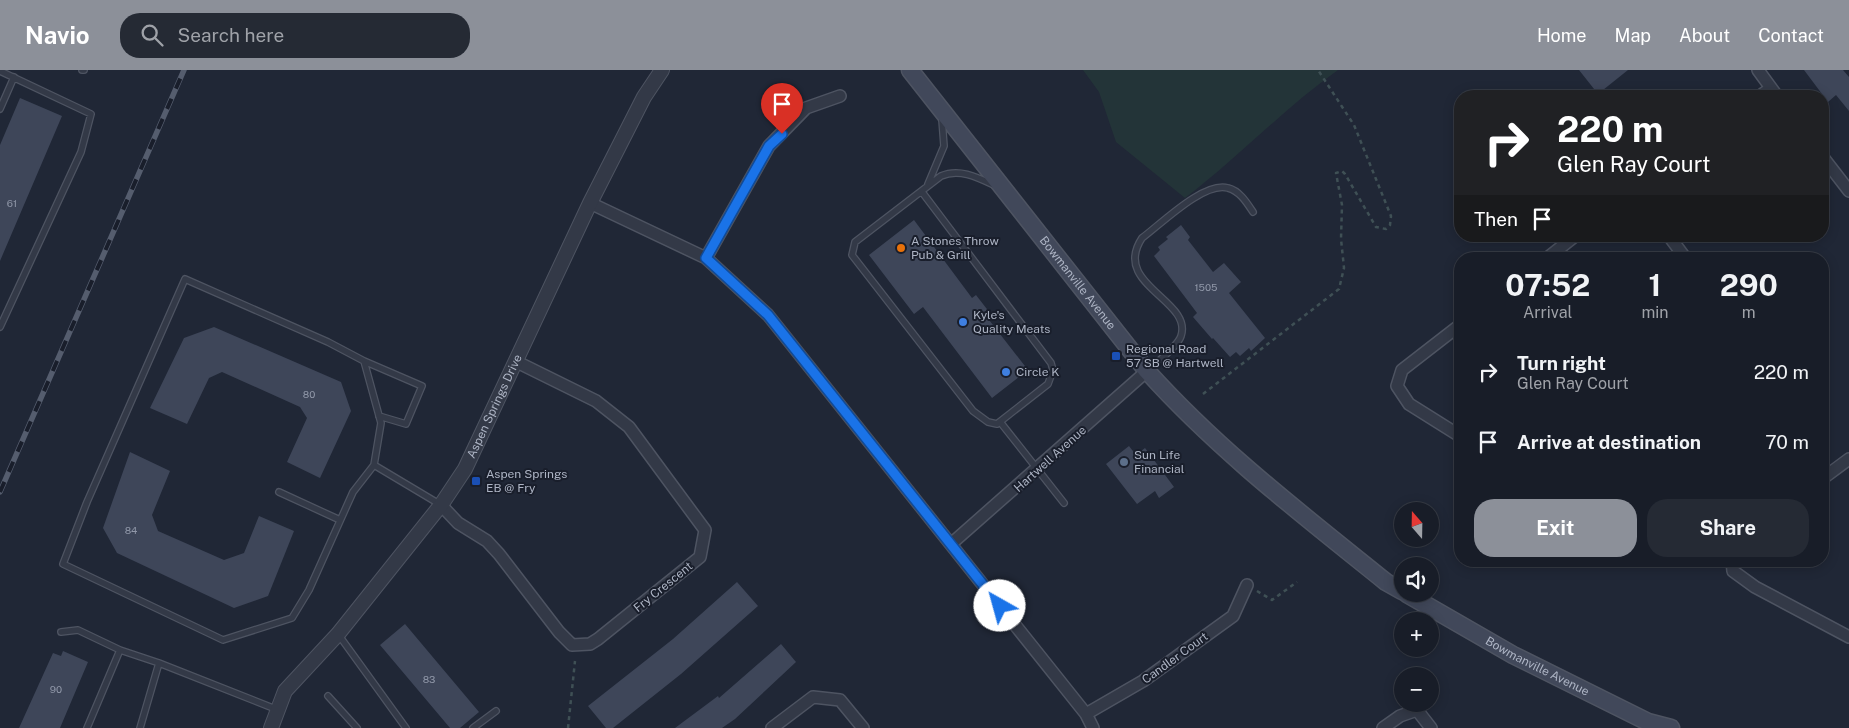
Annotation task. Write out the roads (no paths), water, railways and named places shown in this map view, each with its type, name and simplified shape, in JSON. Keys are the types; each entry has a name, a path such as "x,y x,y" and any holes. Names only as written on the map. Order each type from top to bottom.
{"main road":[{"name":"Bowmanville Avenue","path":"910,70 1147,371 1181,409 1262,482 1394,586"},
{"name":"Bowmanville Avenue","path":"1421,602 1512,655 1648,722 1671,728"}],"street":[{"name":"Aspen Springs Drive","path":"271,728 285,691 338,634 441,505 465,469 517,362 590,203 644,98 662,70"},
{"path":"1758,70 1773,90"},
{"path":"706,258 769,146 806,108 840,96"},
{"path":"1829,165 1849,191"},
{"path":"590,203 706,258 768,315 1086,714 1093,728"},
{"path":"1555,252 1567,242"},
{"path":"1454,330 1402,370 1397,386 1409,404 1454,432"},
{"name":"Fry Crescent","path":"441,505 458,523 487,541 559,632 572,645 590,644 598,639 700,557 706,530 629,427 596,401 517,362"},
{"name":"Hartwell Avenue","path":"951,544 1147,371"},
{"path":"1829,474 1849,460"},
{"path":"1733,567 1733,571 1755,587 1849,637"},
{"name":"Candler Court","path":"1086,714 1143,682 1233,616 1247,585"},
{"path":"772,728 813,697 840,700 862,728"},
{"path":"1383,728 1400,716 1417,710 1431,728"}],"lane":[{"path":"0,71 91,114 81,152 0,327"},
{"path":"0,109 14,77"},
{"path":"927,186 944,146 944,127 937,104"},
{"path":"922,192 1051,363 1053,370 1048,384 1001,423 992,424 972,411 852,255 855,242 941,176 954,172 982,180 1005,191"},
{"path":"1147,371 1179,341 1182,328 1177,316 1141,277 1134,258 1136,247 1142,238 1208,189 1229,188 1244,198 1253,212"},
{"path":"364,361 379,416 381,423 374,464 353,492 309,590 292,618 223,640 63,564 87,502 185,279 422,386 406,424 379,416"},
{"path":"1001,423 1039,468 1064,504"},
{"path":"374,464 441,505"},
{"path":"279,492 340,520"},
{"path":"61,632 78,630 120,650 159,663 278,710"},
{"path":"338,634 406,728"},
{"path":"87,728 120,650"},
{"path":"140,728 159,663"},
{"path":"328,696 357,728"},
{"path":"473,728 496,711"}],"railway":[{"path":"0,492 184,70"}],"place":[{"name":"A Stones Throw Pub & Grill","path":"901,248"},
{"name":"Kyle's Quality Meats","path":"963,322"},
{"name":"Regional Road 57 SB @ Hartwell","path":"1116,356"},
{"name":"Circle K","path":"1006,372"},
{"name":"Sun Life Financial","path":"1124,462"},
{"name":"Aspen Springs EB @ Fry","path":"476,481"}]}
